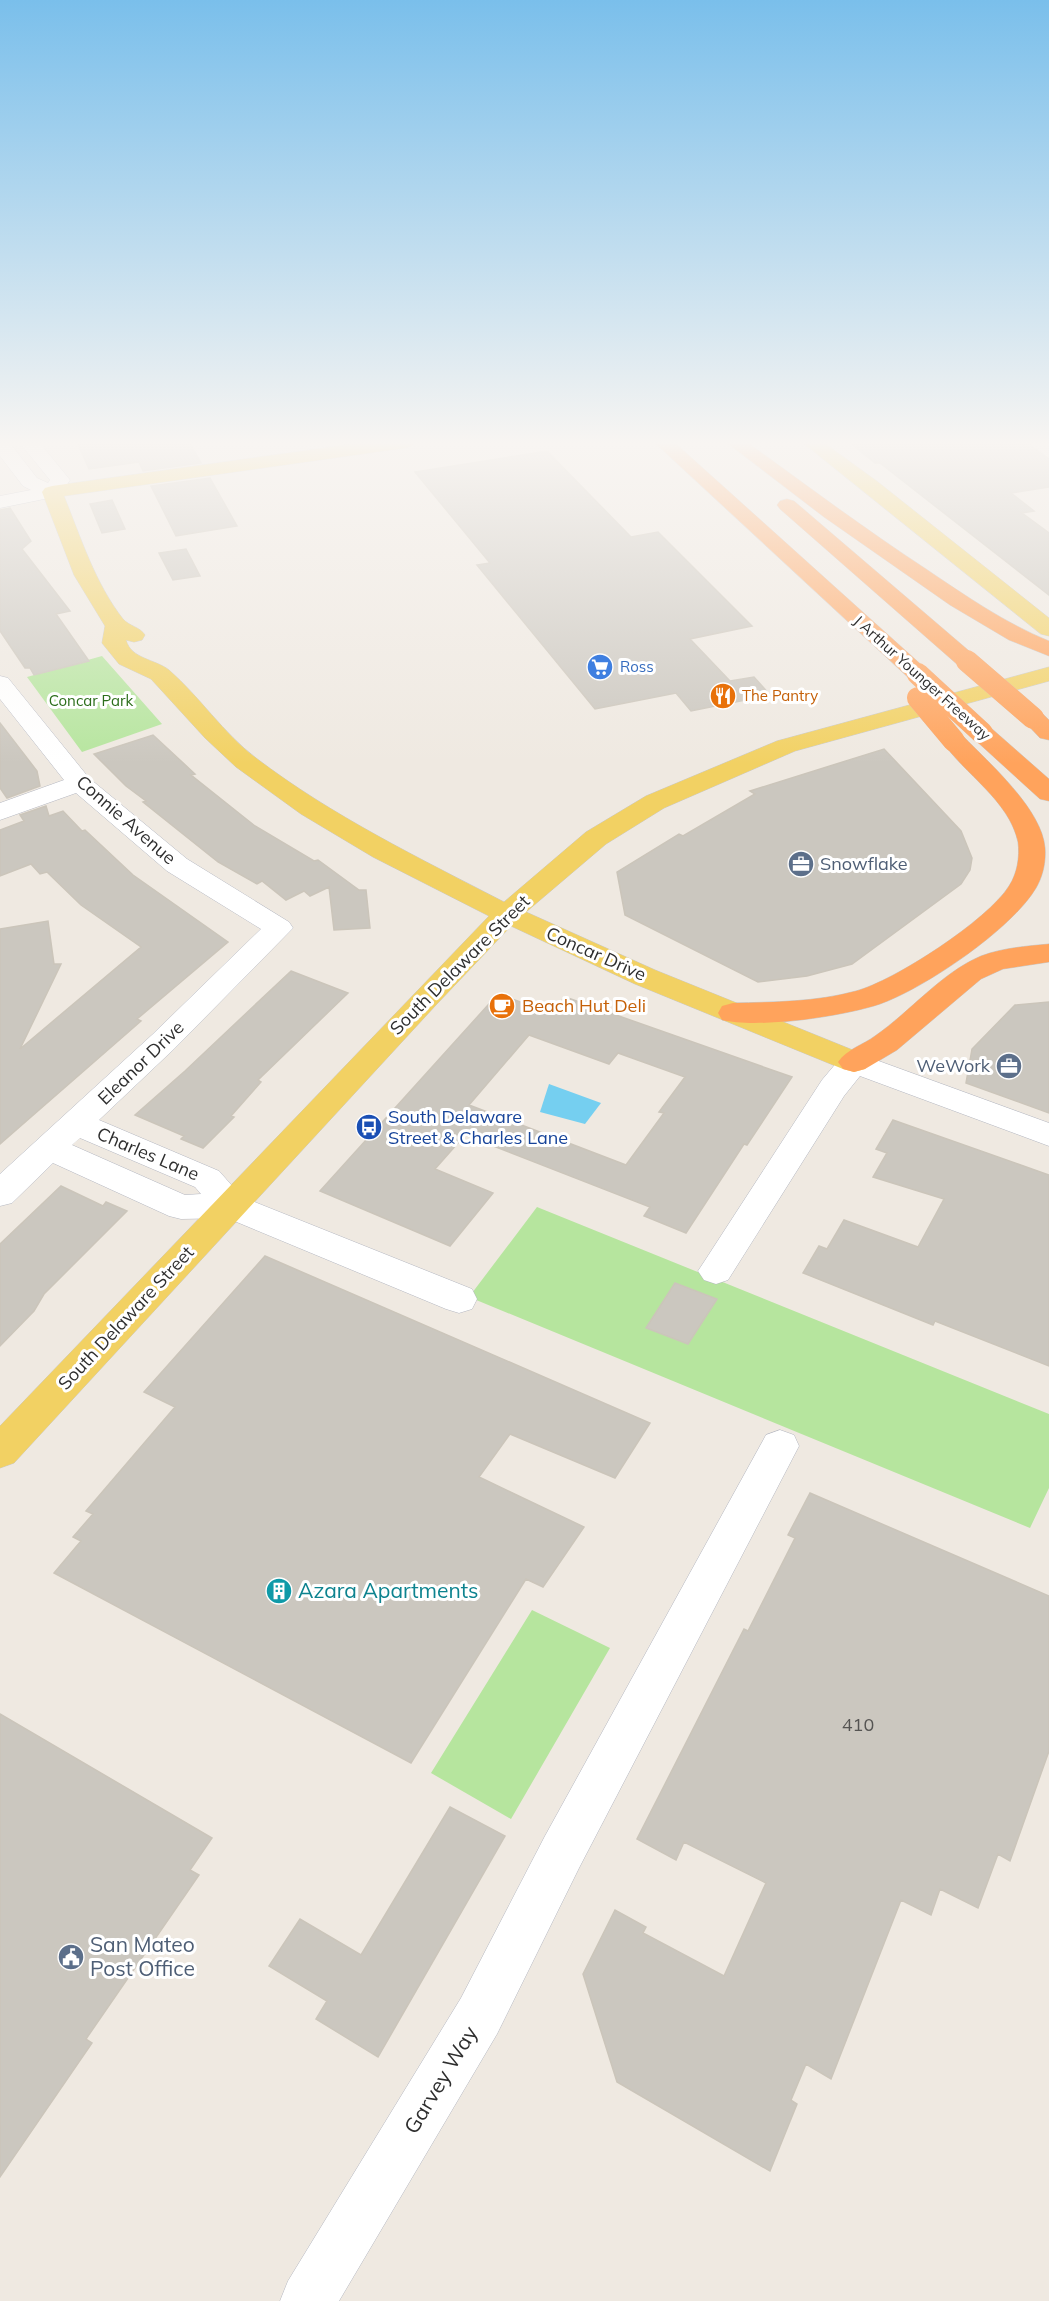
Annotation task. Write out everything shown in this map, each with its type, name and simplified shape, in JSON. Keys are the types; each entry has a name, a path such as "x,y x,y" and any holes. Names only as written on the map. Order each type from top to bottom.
{"highway":[{"path":"733,1013 809,1009 872,996 898,985 945,954 1000,912 1018,893 1028,877 1032,859 1031,840 1024,824 1009,803 954,741 909,676 814,579 781,549"},
{"path":"838,549 1041,725"},
{"path":"880,549 980,615 1049,649"},
{"name":"J Arthur Younger Freeway","path":"909,676 982,733 1049,793"},
{"path":"854,1062 886,1043 971,973 1001,960 1049,953"},
{"path":"854,1062 864,1036 945,954"}],"main road":[{"name":"Concar Drive","path":"75,549 85,575 116,626 114,643 127,659 159,674 214,733 245,762 283,790 383,852 507,914 733,1013 854,1062"},
{"path":"950,549 1049,629"},
{"name":"South Delaware Street","path":"0,1452 507,914 596,838 655,802 786,746 1049,674"}],"street":[{"name":"Connie Avenue","path":"1,687 80,783 177,865 279,928"},
{"path":"0,812 80,783"},
{"name":"Eleanor Drive","path":"0,1194 51,1149 279,928"},
{"path":"716,1271 833,1088 854,1062"},
{"name":"Concar Drive","path":"854,1062 1049,1135"},
{"name":"Charles Lane","path":"77,1124 207,1179 230,1206"},
{"name":"Charles Lane","path":"51,1149 181,1207 230,1206"},
{"path":"230,1206 459,1299"},
{"name":"Garvey Way","path":"308,2301 479,2016 562,1852 780,1446"}],"green space":[{"name":"Concar Park","path":"102,656 162,724 82,752 27,677"},
{"path":"537,1207 1049,1414 1049,1488 1030,1528 469,1297"},
{"path":"532,1610 610,1648 511,1819 431,1773"}],"water":[{"path":"549,1084 601,1103 585,1124 540,1112"}],"building":[{"path":"0,549 22,549 70,611 56,614 89,661 34,675 30,668 25,668 0,631"},
{"path":"186,549 200,576 173,580 159,553"},
{"path":"479,549 675,549 752,626 690,639 730,681 754,677 770,695 691,711 676,693 595,709 477,565 490,563"},
{"path":"991,549 1049,549 1049,595"},
{"path":"0,723 37,771 40,786 7,798 0,788"},
{"path":"153,735 195,774 191,775 255,826 314,861 318,860 359,890 366,890 370,928 334,930 329,887 310,896 304,891 286,900 262,881 257,884 218,862 143,802 146,801 126,786 94,754"},
{"name":"Snowflake","path":"884,749 961,831 972,858 970,870 961,884 852,964 807,976 758,982 625,915 617,872 679,834 683,836 755,794 750,791"},
{"path":"46,806 49,816 63,811 82,831 85,830 133,875 228,942 137,1019 141,1021 0,1144 0,929 48,921 54,964 61,964 20,1049 141,947 81,905 47,872 40,874 31,864 0,876 0,830 24,821 20,815"},
{"path":"291,971 348,993 258,1080 261,1082 231,1116 234,1117 203,1148 181,1139 184,1136 135,1115 185,1071"},
{"path":"498,994 551,1013 565,997 792,1077 747,1145 744,1144 686,1233 644,1216 650,1207 465,1135 435,1169 493,1193 450,1246 320,1191","holes":["529,1035 609,1064 618,1053 685,1077 659,1112 664,1113 626,1165 469,1105"]},
{"name":"WeWork","path":"1049,1002 1049,1113 966,1083 972,1049 1015,1005"},
{"path":"893,1120 1049,1175 1049,1366 935,1321 933,1325 803,1273 819,1246 827,1249 844,1220 918,1247 944,1199 873,1177 887,1153 876,1149"},
{"path":"61,1186 103,1206 106,1202 127,1211 44,1294 34,1311 0,1346 0,1244"},
{"path":"265,1256 650,1423 615,1478 510,1434 479,1477 584,1527 543,1587 526,1579 411,1763 54,1573 81,1541 73,1537 93,1514 86,1511 175,1407 144,1392"},
{"path":"675,1283 717,1299 688,1344 646,1328"},
{"path":"810,1493 1049,1596 1049,1751 1010,1861 998,1854 978,1908 940,1889 931,1915 901,1900 831,2079 806,2064 791,2100 797,2104 770,2171 617,2082 583,1974 615,1910 646,1927 643,1933 724,1976 766,1883 684,1842 676,1860 637,1839 744,1629 748,1631 795,1538 788,1535"},
{"name":"San Mateo Post Office","path":"0,1714 212,1838 190,1870 199,1875 86,2039 92,2043 0,2177"},
{"path":"450,1807 505,1836 378,2057 316,2019 327,2001 269,1966 300,1919 361,1955"}],"place":[{"name":"Ross","path":"600,667"},
{"name":"The Pantry","path":"723,696"},
{"name":"Snowflake","path":"801,864"},
{"name":"Beach Hut Deli","path":"502,1006"},
{"name":"WeWork","path":"1009,1066"},
{"name":"South Delaware Street & Charles Lane","path":"369,1127"},
{"name":"Azara Apartments","path":"279,1591"},
{"name":"San Mateo Post Office","path":"71,1957"}]}
